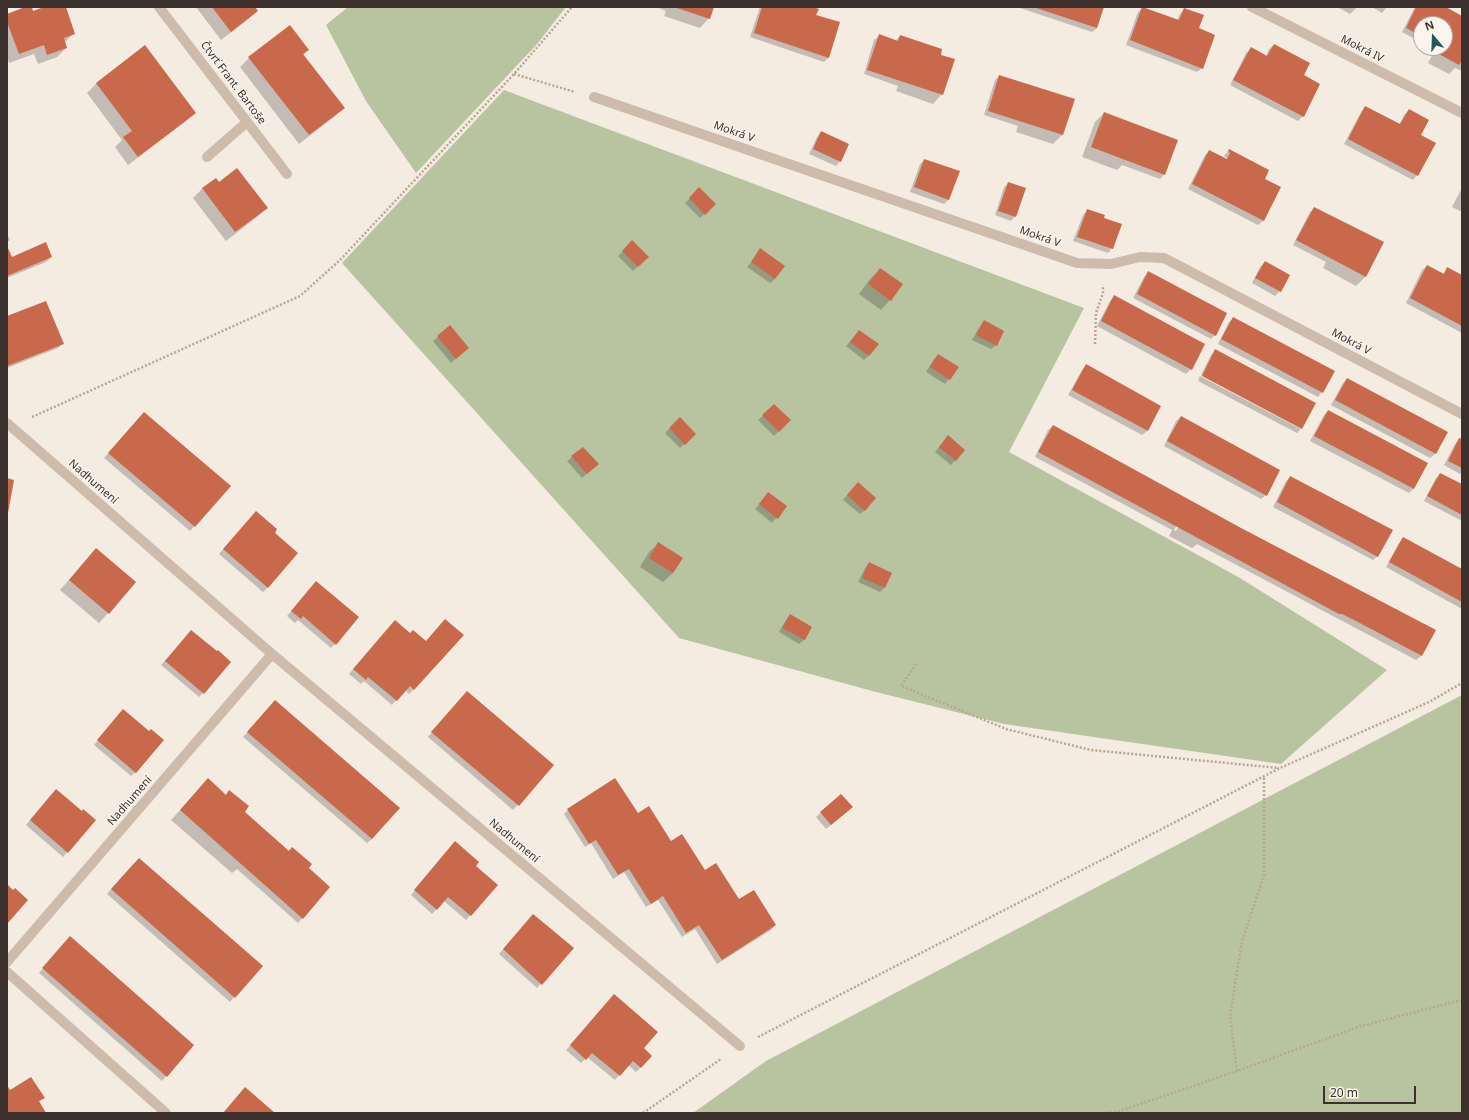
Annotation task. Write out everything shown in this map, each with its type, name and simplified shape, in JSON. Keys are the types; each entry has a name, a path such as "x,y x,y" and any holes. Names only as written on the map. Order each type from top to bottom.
{"street":[{"name":"Čtvrť Frant. Bartoše","path":"159,7 287,174"},
{"name":"Mokrá IV","path":"1252,7 1462,113"},
{"name":"Mokrá V","path":"594,97 1077,263 1111,264 1140,257 1164,258 1462,414"},
{"path":"207,157 247,122"},
{"name":"Nadhumení","path":"7,423 272,654 740,1046"},
{"name":"Nadhumení","path":"7,962 272,654"},
{"path":"7,972 166,1113"}],"path":[{"path":"32,417 300,296 340,260 514,74 572,7"},
{"path":"514,74 594,97"},
{"path":"1092,264 1103,283 1103,293 1096,314 1095,344"},
{"path":"916,664 902,686 1006,729 1091,750 1280,768"},
{"path":"643,1113 740,1046 1280,768 1429,702 1462,683"},
{"path":"1237,1071 1230,1016 1242,940 1264,875 1264,777"},
{"path":"1102,1113 1117,1112 1237,1071 1361,1026 1462,1000"}],"green space":[{"path":"348,7 566,7 537,44 416,173 366,101 326,25"},
{"path":"504,90 1084,308 1009,452 1240,578 1387,670 1281,764 1004,724 876,692 679,638 342,263"},
{"path":"1462,695 1462,1113 693,1113 766,1061"}],"building":[{"path":"25,7 32,7 33,11 44,7 66,7 75,34 64,38 67,48 47,55 44,45 19,54 7,22 7,14"},
{"path":"212,7 255,7 258,11 231,32"},
{"path":"674,7 714,7 710,19"},
{"path":"762,7 813,7 819,9 816,15 840,22 829,58 754,33"},
{"path":"1033,7 1104,7 1097,28"},
{"path":"1142,7 1179,20 1184,8 1204,15 1199,28 1215,35 1203,69 1130,40"},
{"path":"1416,7 1446,7 1462,16 1462,60 1459,65 1442,56 1453,56 1453,16 1413,16 1413,32 1406,28"},
{"path":"290,25 309,50 303,54 345,108 309,135 248,57"},
{"path":"879,34 898,41 900,35 942,49 941,55 955,59 943,95 867,70"},
{"path":"1274,44 1310,63 1304,75 1320,84 1304,117 1233,80 1251,47 1267,56"},
{"path":"145,45 196,113 138,157 123,137 132,131 96,83"},
{"path":"999,75 1075,99 1063,135 988,111"},
{"path":"1365,106 1400,124 1409,109 1429,120 1421,135 1436,143 1418,176 1348,139"},
{"path":"1104,112 1178,140 1165,175 1091,147"},
{"path":"821,131 849,144 841,162 813,149"},
{"path":"1229,149 1269,170 1265,179 1281,187 1264,221 1192,184 1209,150 1227,159 1230,153 1228,151"},
{"path":"924,159 960,171 949,200 914,187"},
{"path":"237,168 268,208 235,232 202,188 216,178 219,182"},
{"path":"1008,182 1026,188 1016,217 998,211"},
{"path":"699,187 716,204 705,215 689,198"},
{"path":"1314,207 1384,242 1366,277 1296,240"},
{"path":"1087,209 1105,215 1104,218 1122,224 1113,249 1077,237"},
{"path":"632,240 649,257 638,267 622,251"},
{"path":"46,242 52,257 7,276 7,246 12,257"},
{"path":"760,248 785,266 775,279 751,262"},
{"path":"1265,261 1290,275 1281,292 1255,278"},
{"path":"1427,265 1444,274 1447,267 1462,275 1462,326 1410,298"},
{"path":"880,268 903,284 891,301 868,284"},
{"path":"1148,271 1227,313 1216,336 1137,294"},
{"path":"1114,295 1205,344 1192,370 1101,321"},
{"path":"46,301 64,344 7,366 7,316"},
{"path":"1233,317 1335,371 1323,393 1221,339"},
{"path":"984,320 1004,331 997,346 976,335"},
{"path":"450,325 469,348 456,359 437,336"},
{"path":"859,330 879,344 869,356 850,342"},
{"path":"1215,349 1316,403 1302,429 1202,376"},
{"path":"938,354 959,367 950,380 930,367"},
{"path":"1086,364 1161,406 1148,431 1072,390"},
{"path":"1347,378 1448,432 1436,454 1335,400"},
{"path":"774,404 791,420 779,432 762,415"},
{"path":"1328,410 1428,463 1414,489 1314,436"},
{"path":"144,412 231,486 195,527 108,453"},
{"path":"1181,416 1280,470 1267,496 1167,441"},
{"path":"680,417 696,434 685,445 669,428"},
{"path":"1053,425 1241,528 1436,630 1422,656 1356,621 1339,614 1038,452"},
{"path":"948,435 965,450 956,461 939,447"},
{"path":"1459,438 1462,439 1462,468 1448,461"},
{"path":"583,447 599,464 587,474 571,456"},
{"path":"1440,473 1462,484 1462,515 1427,496"},
{"path":"1290,476 1393,530 1378,557 1277,502"},
{"path":"7,478 14,480 8,513 7,513"},
{"path":"858,482 876,498 865,511 847,495"},
{"path":"768,492 787,506 778,519 759,504"},
{"path":"256,511 277,529 275,533 298,553 268,588 223,549"},
{"path":"1403,537 1462,569 1462,602 1389,562"},
{"path":"658,542 683,558 673,573 649,558"},
{"path":"96,548 136,582 109,614 69,580"},
{"path":"869,562 892,573 885,588 862,578"},
{"path":"316,581 359,617 336,645 303,616 301,619 291,611"},
{"path":"790,614 812,627 805,640 782,628"},
{"path":"445,619 464,635 414,690 410,686 397,701 368,677 366,680 353,669 395,620 410,633 413,630 426,641"},
{"path":"191,630 217,651 218,650 231,662 204,694 165,661"},
{"path":"467,691 554,765 519,806 431,732"},
{"path":"275,700 400,808 372,839 247,732"},
{"path":"123,709 149,731 151,729 164,740 136,773 97,740"},
{"path":"208,778 226,795 229,790 249,806 245,812 289,851 292,847 312,864 309,868 330,887 303,919 180,810"},
{"path":"615,778 638,813 649,806 671,841 682,834 705,870 716,863 739,899 754,890 776,925 722,960 699,925 686,933 663,896 651,904 629,869 618,875 596,840 589,844 567,809"},
{"path":"56,789 82,811 83,809 96,820 68,853 30,820"},
{"path":"841,794 853,807 831,825 820,812"},
{"path":"455,841 479,862 476,866 498,885 471,916 448,897 437,910 414,890"},
{"path":"139,858 263,966 235,998 111,889"},
{"path":"7,884 13,890 15,888 28,900 7,924"},
{"path":"533,914 574,948 542,985 503,949"},
{"path":"70,936 194,1045 167,1077 42,968"},
{"path":"614,994 658,1032 644,1048 652,1056 641,1068 633,1061 620,1076 592,1053 586,1060 570,1045"},
{"path":"31,1077 45,1098 39,1101 46,1113 7,1113 7,1085 10,1090"},
{"path":"245,1087 275,1113 223,1113"}]}
